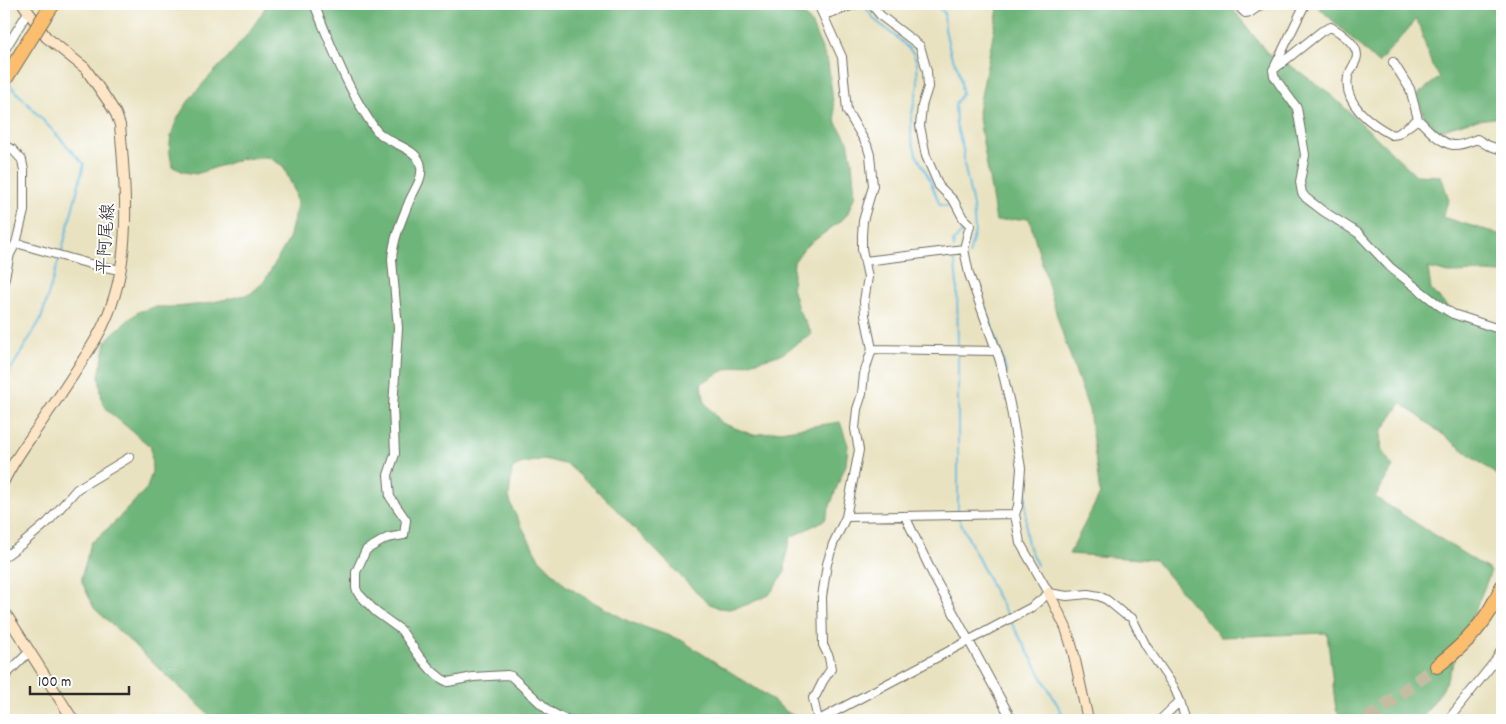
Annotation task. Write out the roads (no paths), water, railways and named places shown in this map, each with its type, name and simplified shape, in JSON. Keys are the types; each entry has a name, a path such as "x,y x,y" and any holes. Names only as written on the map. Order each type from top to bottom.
{"highway":[{"path":"4,71 37,10 53,4"},
{"path":"4,81 37,10"},
{"path":"1437,666 1458,650 1479,628 1491,611 1502,587"}],"main road":[{"name":"平阿尾線","path":"4,480 8,462 46,416 97,338 118,286 126,217 120,125 116,114 85,68 46,37 37,10"},
{"path":"1049,593 1066,628 1073,650 1088,720"},
{"path":"4,611 73,720"}],"street":[{"path":"314,4 343,73 354,95 372,123 383,136 416,154 422,169 419,182 410,199 392,251 398,328 393,407 395,454 388,475 390,497 406,520 404,535 387,538 366,550 356,572 356,588 372,609 401,630 419,656 442,679 448,682 473,677 511,676 549,711 566,720"},
{"path":"818,4 842,57 847,111 867,145 873,186 863,221 862,235 862,249 868,277 864,300 865,315 872,349 864,374 862,394 857,409 855,428 859,450 846,517 833,544 827,564 822,597 823,645 829,657 831,669 813,698 818,720 1032,607 1049,593 1067,596 1088,594 1099,596 1132,618 1146,646 1168,677 1180,701 1186,720"},
{"path":"824,15 858,4"},
{"path":"871,4 881,16 920,46 924,56 928,86 922,106 920,126 926,156 939,186 954,200 963,218 970,225 964,249 969,274 997,350 1010,404 1021,468 1018,506 1015,514 1020,543 1049,593"},
{"path":"1240,4 1241,9 1246,13 1251,12 1262,4"},
{"path":"1305,4 1273,70 1274,76 1297,108 1305,155 1300,182 1302,193 1323,211 1358,233 1391,268 1440,306 1453,314 1502,330"},
{"path":"4,51 37,10"},
{"path":"1273,70 1322,31 1331,28 1356,48 1356,61 1348,77 1349,93 1352,102 1367,118 1392,135 1398,134 1418,119"},
{"path":"1392,62 1410,89 1418,119 1438,137 1448,144 1454,145 1476,139 1502,150"},
{"path":"4,146 12,149 22,160 24,171 24,211 16,243 10,254 4,282"},
{"path":"16,243 90,264 120,270"},
{"path":"865,261 964,249"},
{"path":"872,349 997,350"},
{"path":"4,557 48,522 77,489 130,457"},
{"path":"846,517 1015,514"},
{"path":"905,516 934,577 1012,720"},
{"path":"22,544 28,552"},
{"path":"1448,720 1495,661 1502,649"},
{"path":"4,677 29,652"},
{"path":"1160,720 1180,701"}],"waterway":[{"path":"824,4 828,10"},
{"path":"863,4 875,20 913,53 917,63 918,85 911,118 911,138 917,156 929,178 940,205 954,208"},
{"path":"937,7 944,12 945,29 951,55 958,68 961,82 962,94 955,104 956,124 964,153 964,164 973,206 975,231 969,255"},
{"path":"9,84 84,164 61,254"},
{"path":"954,248 953,241 962,233 960,219"},
{"path":"954,253 957,285 958,348"},
{"path":"4,381 41,319 59,259"},
{"path":"979,291 1007,374"},
{"path":"958,352 958,513"},
{"path":"1017,420 1024,457 1026,534 1029,548 1037,565"},
{"path":"958,517 1009,618"},
{"path":"1011,622 1066,720"}],"tunnel":[{"path":"1367,720 1437,666"}]}
